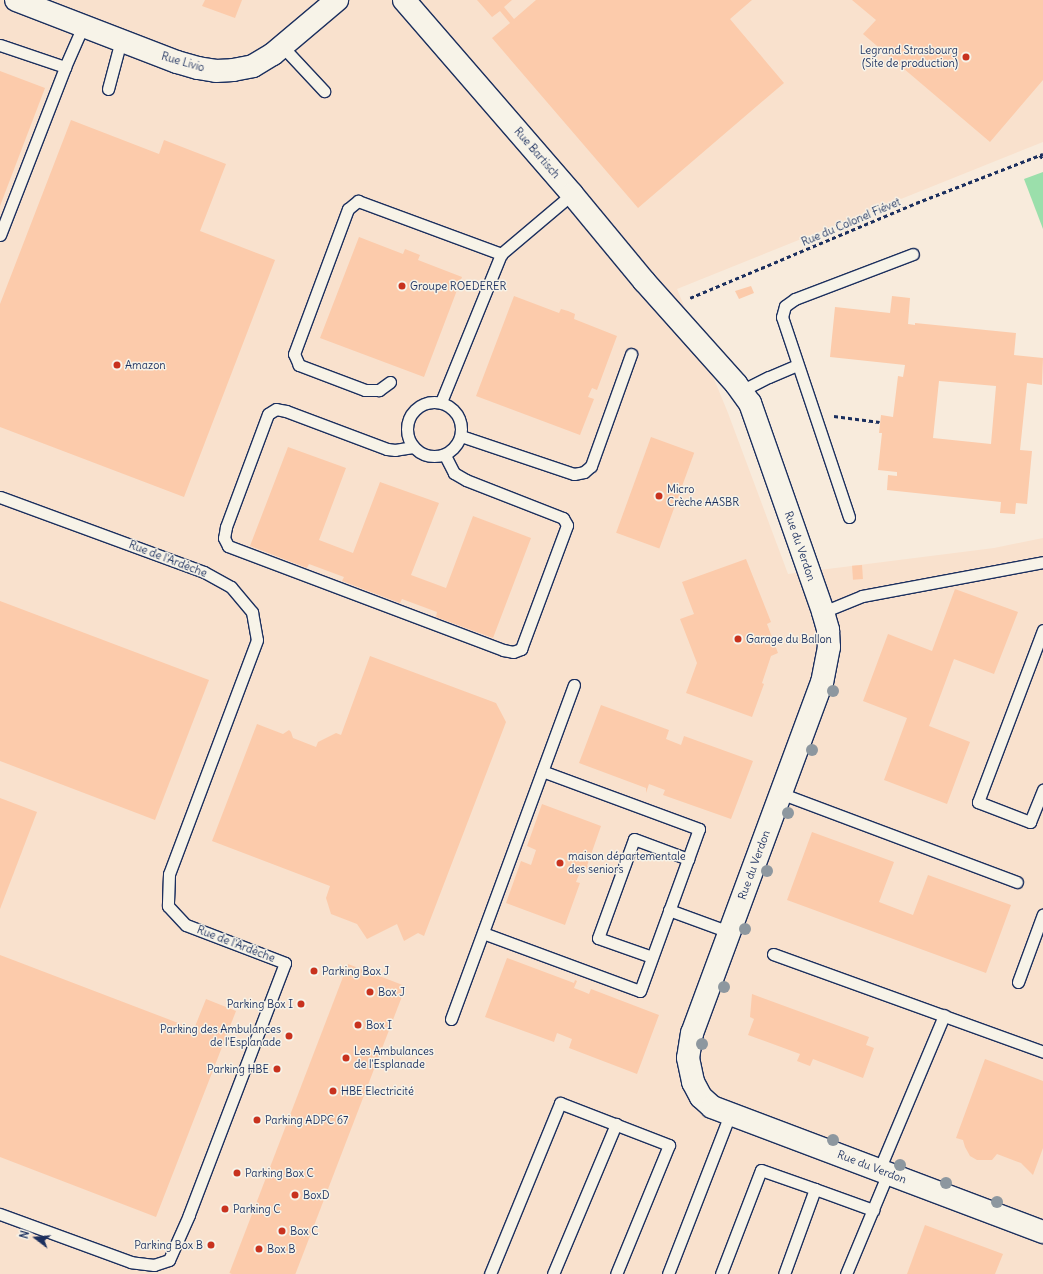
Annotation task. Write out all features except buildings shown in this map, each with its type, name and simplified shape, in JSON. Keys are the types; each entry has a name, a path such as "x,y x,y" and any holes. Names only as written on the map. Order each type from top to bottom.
{"street":[{"name":"Rue Livio","path":"16,0 177,62 216,71 233,70 253,66 282,46 337,0"},
{"name":"Rue Bartisch","path":"404,0 572,194 667,307"},
{"name":"Rue du Verdon","path":"667,307 741,391 750,404 823,612 828,636 827,663 822,682 692,1033 688,1058 693,1082 701,1097 712,1107 1043,1232"}],"lane":[{"path":"0,235 65,68 84,26"},
{"path":"108,88 121,40"},
{"path":"0,44 65,68"},
{"path":"282,46 324,91"},
{"path":"441,402 501,254 572,194"},
{"path":"390,382 379,390 365,390 299,365 294,354 348,209 358,201 501,254"},
{"path":"849,517 782,318 785,306 795,299 913,254"},
{"path":"461,436 574,474 584,472 591,466 631,354"},
{"path":"741,391 769,376 797,365"},
{"path":"430,402 441,402 452,408 459,417 462,428 461,436 454,449 445,455 433,457 422,454 413,447 408,437 407,425 411,414 419,406 430,402"},
{"path":"413,447 395,450 387,449 286,410 276,409 268,414 226,527 224,538 228,546 503,650 513,652 521,649 567,525 563,518 460,476 454,472 445,455"},
{"name":"Rue de l'Ardèche","path":"0,497 204,572 231,587 252,612 257,640 169,874 168,906 186,925 285,963 189,1215 169,1260 154,1265 131,1262 0,1214"},
{"path":"823,612 862,596 1043,562"},
{"path":"1043,630 978,802 1030,822 1043,789"},
{"path":"451,1019 574,685"},
{"path":"483,933 640,991 699,829 542,771"},
{"path":"780,793 1017,882"},
{"path":"652,958 598,938 634,839 688,859"},
{"path":"669,910 729,932"},
{"path":"1018,982 1043,914"},
{"path":"773,954 1043,1052"},
{"path":"846,1274 873,1210 883,1172 944,1015"},
{"path":"490,1274 560,1103 669,1145 616,1274"},
{"path":"668,1274 730,1114"},
{"path":"553,1274 616,1124"},
{"path":"721,1274 761,1170 873,1210"},
{"path":"784,1274 816,1189"}],"path":[{"path":"1042,154 1043,159"},
{"name":"Rue du Colonel Fiévet","path":"667,307 916,203 1042,154"},
{"path":"814,414 880,422"}],"shaded area":[{"path":"0,0 1043,0 1043,142 677,289 728,413 788,574 994,548 1043,538 1043,1274 0,1274"}],"green space":[{"path":"1043,172 1043,229 1024,179"}],"place":[{"name":"Legrand Strasbourg (Site de production)","path":"966,57"},
{"name":"Groupe ROEDERER","path":"402,286"},
{"name":"Amazon","path":"117,365"},
{"name":"Micro Crèche AASBR","path":"659,496"},
{"name":"Garage du Ballon","path":"738,639"},
{"name":"maison départementale des seniors","path":"560,863"},
{"name":"Parking Box J","path":"314,971"},
{"name":"Box J","path":"370,992"},
{"name":"Parking Box I","path":"301,1004"},
{"name":"Box I","path":"358,1025"},
{"name":"Parking des Ambulances de l'Esplanade","path":"289,1036"},
{"name":"Les Ambulances de l'Esplanade","path":"346,1058"},
{"name":"Parking HBE","path":"277,1069"},
{"name":"HBE Electricité","path":"333,1091"},
{"name":"Parking ADPC 67","path":"257,1120"},
{"name":"Parking Box C","path":"237,1173"},
{"name":"BoxD","path":"295,1195"},
{"name":"Parking C","path":"225,1209"},
{"name":"Box C","path":"282,1231"},
{"name":"Parking Box B","path":"211,1245"},
{"name":"Box B","path":"259,1249"}]}
